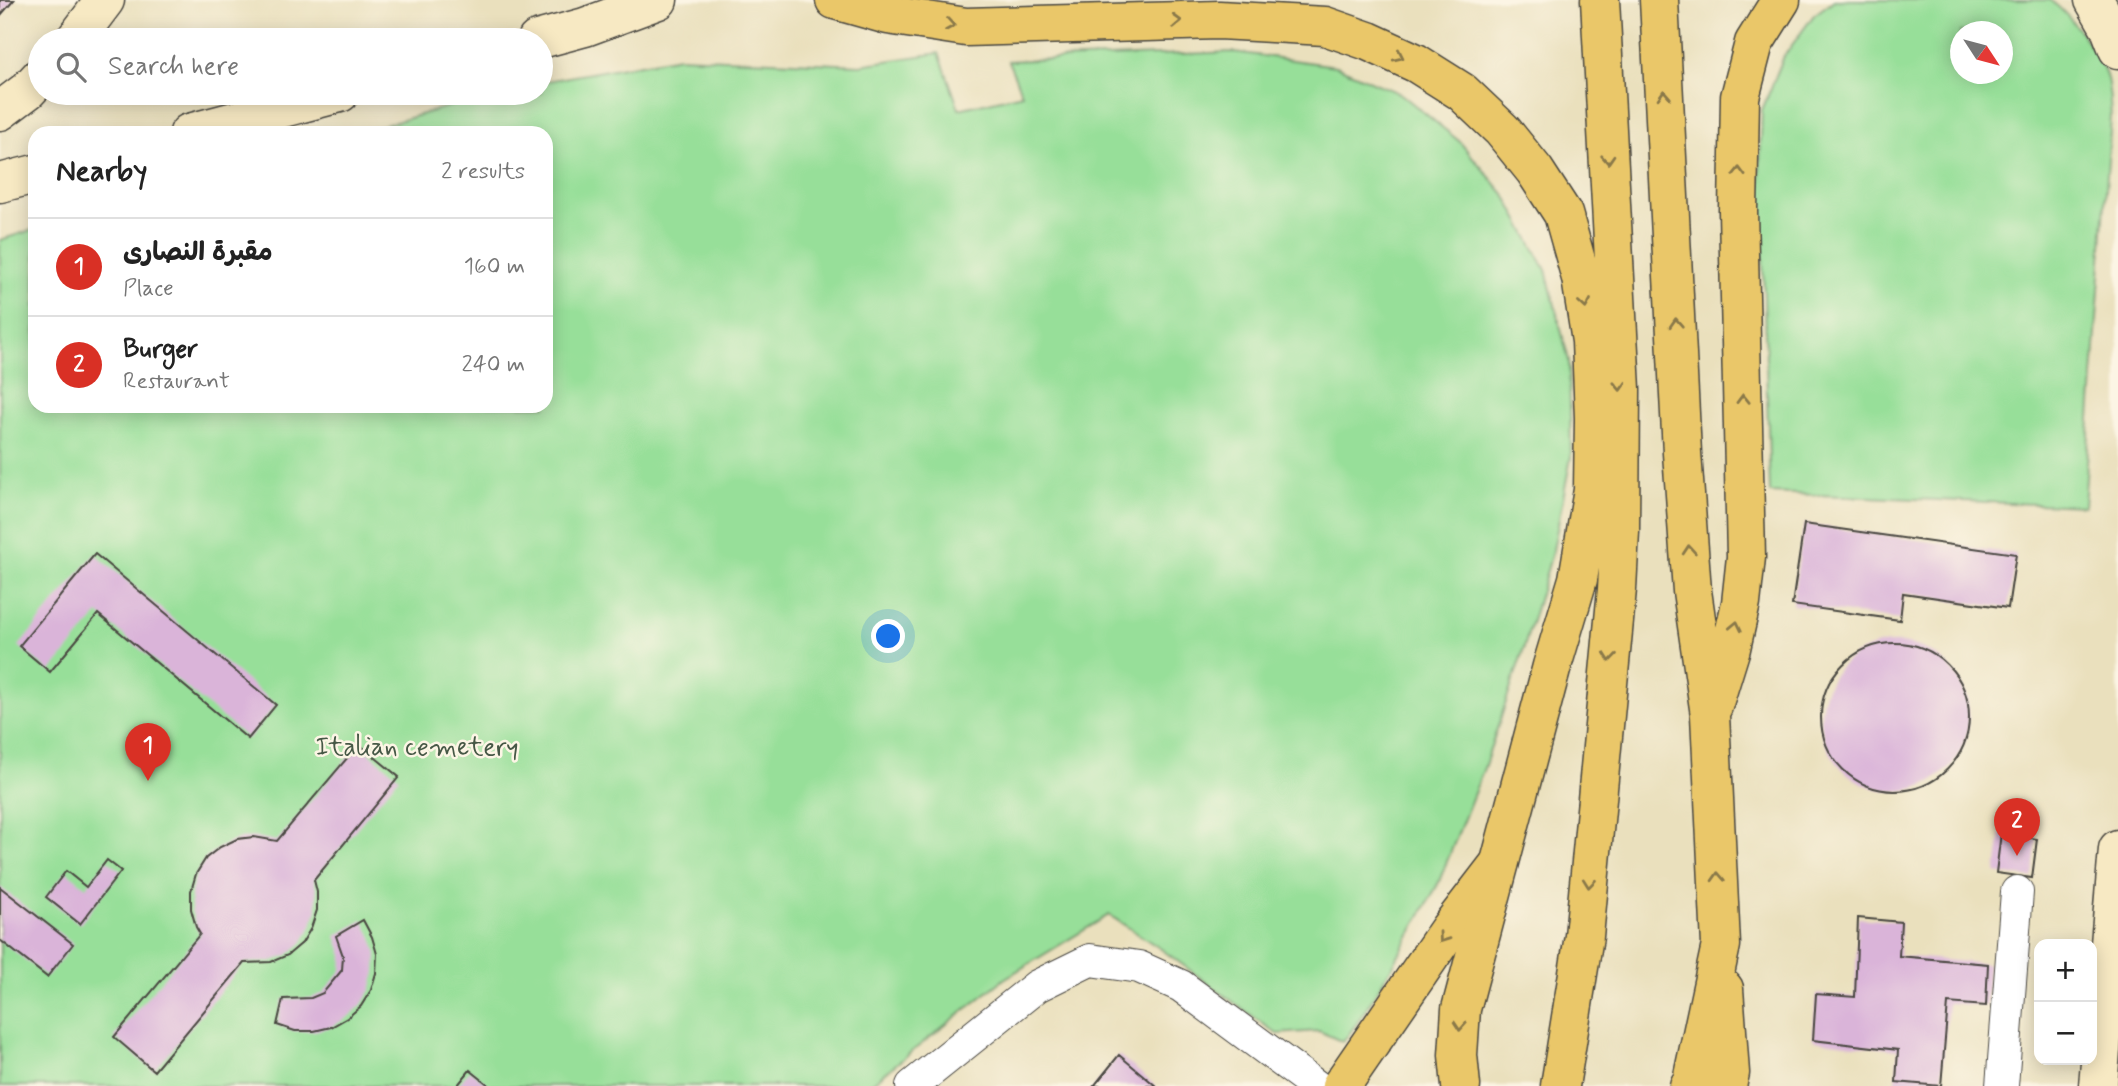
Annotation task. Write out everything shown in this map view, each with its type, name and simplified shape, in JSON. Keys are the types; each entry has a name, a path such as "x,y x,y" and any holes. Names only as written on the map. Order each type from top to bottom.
{"main road":[{"path":"84,28 105,0"},
{"path":"553,36 586,27 658,0"},
{"path":"835,0 888,15 966,27 1219,20 1325,26 1368,41 1416,63 1462,92 1502,130 1535,171 1600,266 1615,297"},
{"path":"1710,715 1731,648 1741,603 1746,557 1738,211 1740,97 1754,43 1781,0"},
{"path":"2094,0 2118,48"},
{"path":"1660,7 1682,453 1692,590 1710,715 1730,1073 1727,1086"},
{"path":"1560,1086 1584,936 1617,589 1620,531 1621,389 1601,9"},
{"path":"0,111 28,90"},
{"path":"215,126 295,105"},
{"path":"0,183 28,176"},
{"path":"1461,1086 1458,1055 1461,1009 1552,666 1578,579 1593,491 1591,341 1581,278 1563,214"},
{"path":"1552,666 1620,531"},
{"path":"2098,1086 2118,849"},
{"path":"1341,1086 1450,929 1499,864"},
{"path":"1689,1086 1721,945"}],"street":[{"path":"2002,1086 2017,892"},
{"path":"912,1086 1037,986 1090,960 1139,967 1181,986 1316,1086"}],"green space":[{"path":"1834,0 2049,0 2074,24 2091,47 2107,79 2111,117 2084,506 1770,493 1760,164 1762,110 1784,56 1814,15"},
{"name":"Italian cemetery","path":"1234,52 1336,66 1401,94 1459,141 1505,195 1546,270 1569,361 1571,457 1553,550 1484,768 1438,884 1392,967 1343,1042 1319,1031 1277,1034 1161,949 1109,915 1004,979 868,1086 0,1086 0,240 28,231 28,413 553,413 553,126 381,126 454,105 553,105 553,80 679,57 860,65 939,53 959,109 1022,94 1008,61"}],"building":[{"path":"0,0 14,0 0,16"},
{"path":"1804,524 2016,554 2008,608 1903,593 1900,620 1792,605"},
{"path":"95,554 276,705 248,739 98,614 50,672 19,646"},
{"path":"1895,643 1923,649 1936,655 1947,665 1957,676 1963,689 1969,717 1963,745 1957,758 1947,769 1936,779 1923,785 1895,791 1867,785 1854,779 1843,769 1833,758 1827,745 1821,717 1827,689 1833,676 1843,665 1854,655 1867,649"},
{"path":"359,744 399,777 314,880 317,910 302,943 288,955 271,962 244,963 154,1071 114,1037 200,934 191,909 191,891 196,874 206,858 237,839 254,837 277,841"},
{"path":"2001,833 2037,839 2032,878 1996,873"},
{"path":"107,860 121,871 80,924 46,897 66,871 86,887"},
{"path":"0,887 73,944 47,977 0,940"},
{"path":"1858,918 1901,922 1899,956 1988,964 1986,1006 1948,1003 1941,1086 1896,1082 1898,1050 1813,1040 1816,994 1855,997"},
{"path":"363,920 377,954 376,973 371,990 361,1006 331,1027 314,1031 295,1031 277,1025 283,999 311,998 323,993 342,970 343,956 336,936"},
{"path":"1119,1055 1156,1086 1094,1086"},
{"path":"470,1070 490,1086 457,1086"}],"place":[{"name":"مقبرة النصارى","path":"148,781"},
{"name":"Burger","path":"2017,856"}]}
